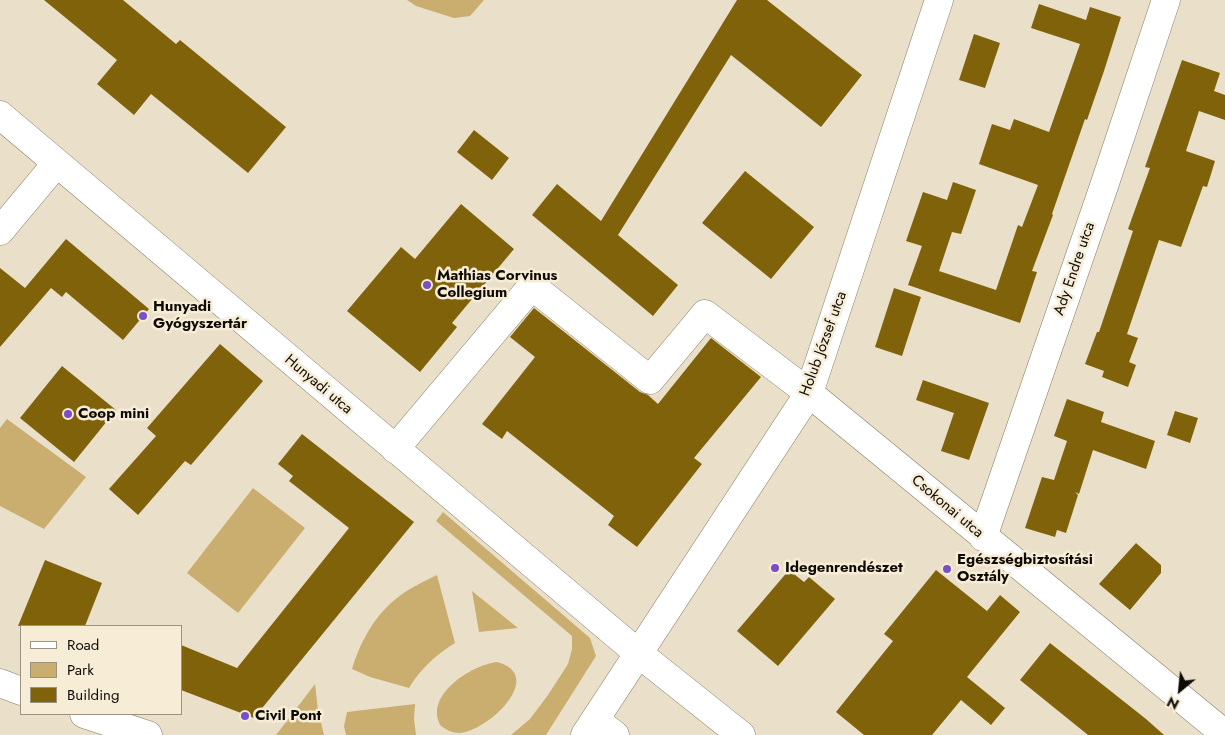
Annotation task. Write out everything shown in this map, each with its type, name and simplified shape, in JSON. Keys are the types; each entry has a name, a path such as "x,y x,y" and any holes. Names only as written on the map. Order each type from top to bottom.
{"street":[{"name":"Holub József utca","path":"598,730 638,653 810,393 926,43 938,0"},
{"name":"Ady Endre utca","path":"982,537 1104,186 1166,0"},
{"name":"Hunyadi utca","path":"0,115 638,653 741,735"},
{"path":"0,231 56,164"},
{"name":"Csokonai utca","path":"395,449 532,286 650,380 705,314 810,393 982,537 1225,734"},
{"path":"0,683 20,691"},
{"path":"87,715 148,735"}],"green space":[{"path":"407,0 484,0 470,16 454,18 416,6"},
{"path":"7,419 86,477 44,529 0,506 0,428"},
{"path":"253,488 305,528 238,613 187,573"},
{"path":"443,512 590,638 596,656 546,735 511,735 530,719 568,664 572,649 572,636 436,521"},
{"path":"437,575 455,643 429,662 409,688 370,677 352,669 364,639 382,612 406,591"},
{"path":"472,591 518,628 479,632"},
{"path":"497,662 511,669 516,678 515,690 508,702 497,714 471,730 456,733 441,726 437,715 438,704 444,693 463,676 486,664"},
{"path":"315,684 318,710 324,735 276,735"},
{"path":"415,704 416,735 346,735 344,726 347,712"}],"building":[{"path":"44,0 123,0 176,44 180,40 286,127 248,173 151,94 134,115 97,84 117,60"},
{"path":"737,0 767,0 862,75 821,127 731,55 618,235 678,285 653,316 532,215 557,184 601,221"},
{"path":"1039,4 1086,20 1090,7 1121,17 1087,120 1085,119 1032,271 1037,272 1020,323 908,285 922,246 906,241 923,192 947,200 953,182 976,190 961,234 952,232 939,271 996,290 1018,225 1022,227 1038,185 979,164 992,124 1010,130 1014,119 1049,132 1080,44 1031,28"},
{"path":"974,34 1000,43 985,88 959,80"},
{"path":"1182,60 1220,73 1214,91 1225,95 1225,120 1199,111 1186,151 1215,161 1207,187 1203,186 1181,247 1159,240 1127,334 1138,338 1129,362 1136,365 1128,387 1102,377 1104,371 1085,364 1097,332 1099,332 1133,231 1128,229 1150,168 1145,167"},
{"path":"474,130 509,158 492,180 457,152"},
{"path":"745,171 814,227 771,279 702,223"},
{"name":"Mathias Corvinus Collegium","path":"461,204 514,249 452,323 457,327 420,372 347,311 401,247 415,259"},
{"path":"66,239 149,309 123,340 66,292 62,297 51,288 0,347 0,268 25,288"},
{"path":"894,288 921,297 902,356 875,347"},
{"path":"534,308 640,392 648,395 658,404 711,338 761,377 694,458 702,464 637,547 608,525 614,516 507,431 502,439 482,424 535,357 510,337"},
{"path":"220,344 263,381 191,465 185,461 138,515 109,489 156,436 147,428"},
{"name":"Coop mini","path":"62,366 116,410 74,462 20,418"},
{"path":"923,380 989,403 969,460 941,451 954,413 916,400"},
{"path":"1067,399 1104,412 1101,422 1155,441 1146,469 1093,450 1079,494 1075,492 1078,495 1066,533 1057,530 1055,537 1025,528 1042,477 1054,480 1067,441 1054,436"},
{"path":"1175,411 1198,418 1190,443 1167,435"},
{"path":"302,434 414,522 254,718 182,690 182,645 237,668 349,528 289,481 293,476 278,464"},
{"path":"1136,543 1161,565 1161,573 1130,610 1099,584"},
{"path":"45,560 102,583 85,625 18,626"},
{"path":"789,570 804,582 809,577 835,599 778,666 737,631"},
{"path":"936,570 987,611 1000,595 1020,612 967,677 1005,708 991,725 961,700 932,735 864,735 836,712 893,641 884,634"},
{"path":"1050,643 1164,735 1088,735 1020,680"}],"place":[{"name":"Mathias Corvinus Collegium","path":"427,285"},
{"name":"Hunyadi Gyógyszertár","path":"143,316"},
{"name":"Coop mini","path":"68,414"},
{"name":"Idegenrendészet","path":"775,568"},
{"name":"Egészségbiztosítási Osztály","path":"947,569"},
{"name":"Civil Pont","path":"245,716"}]}
